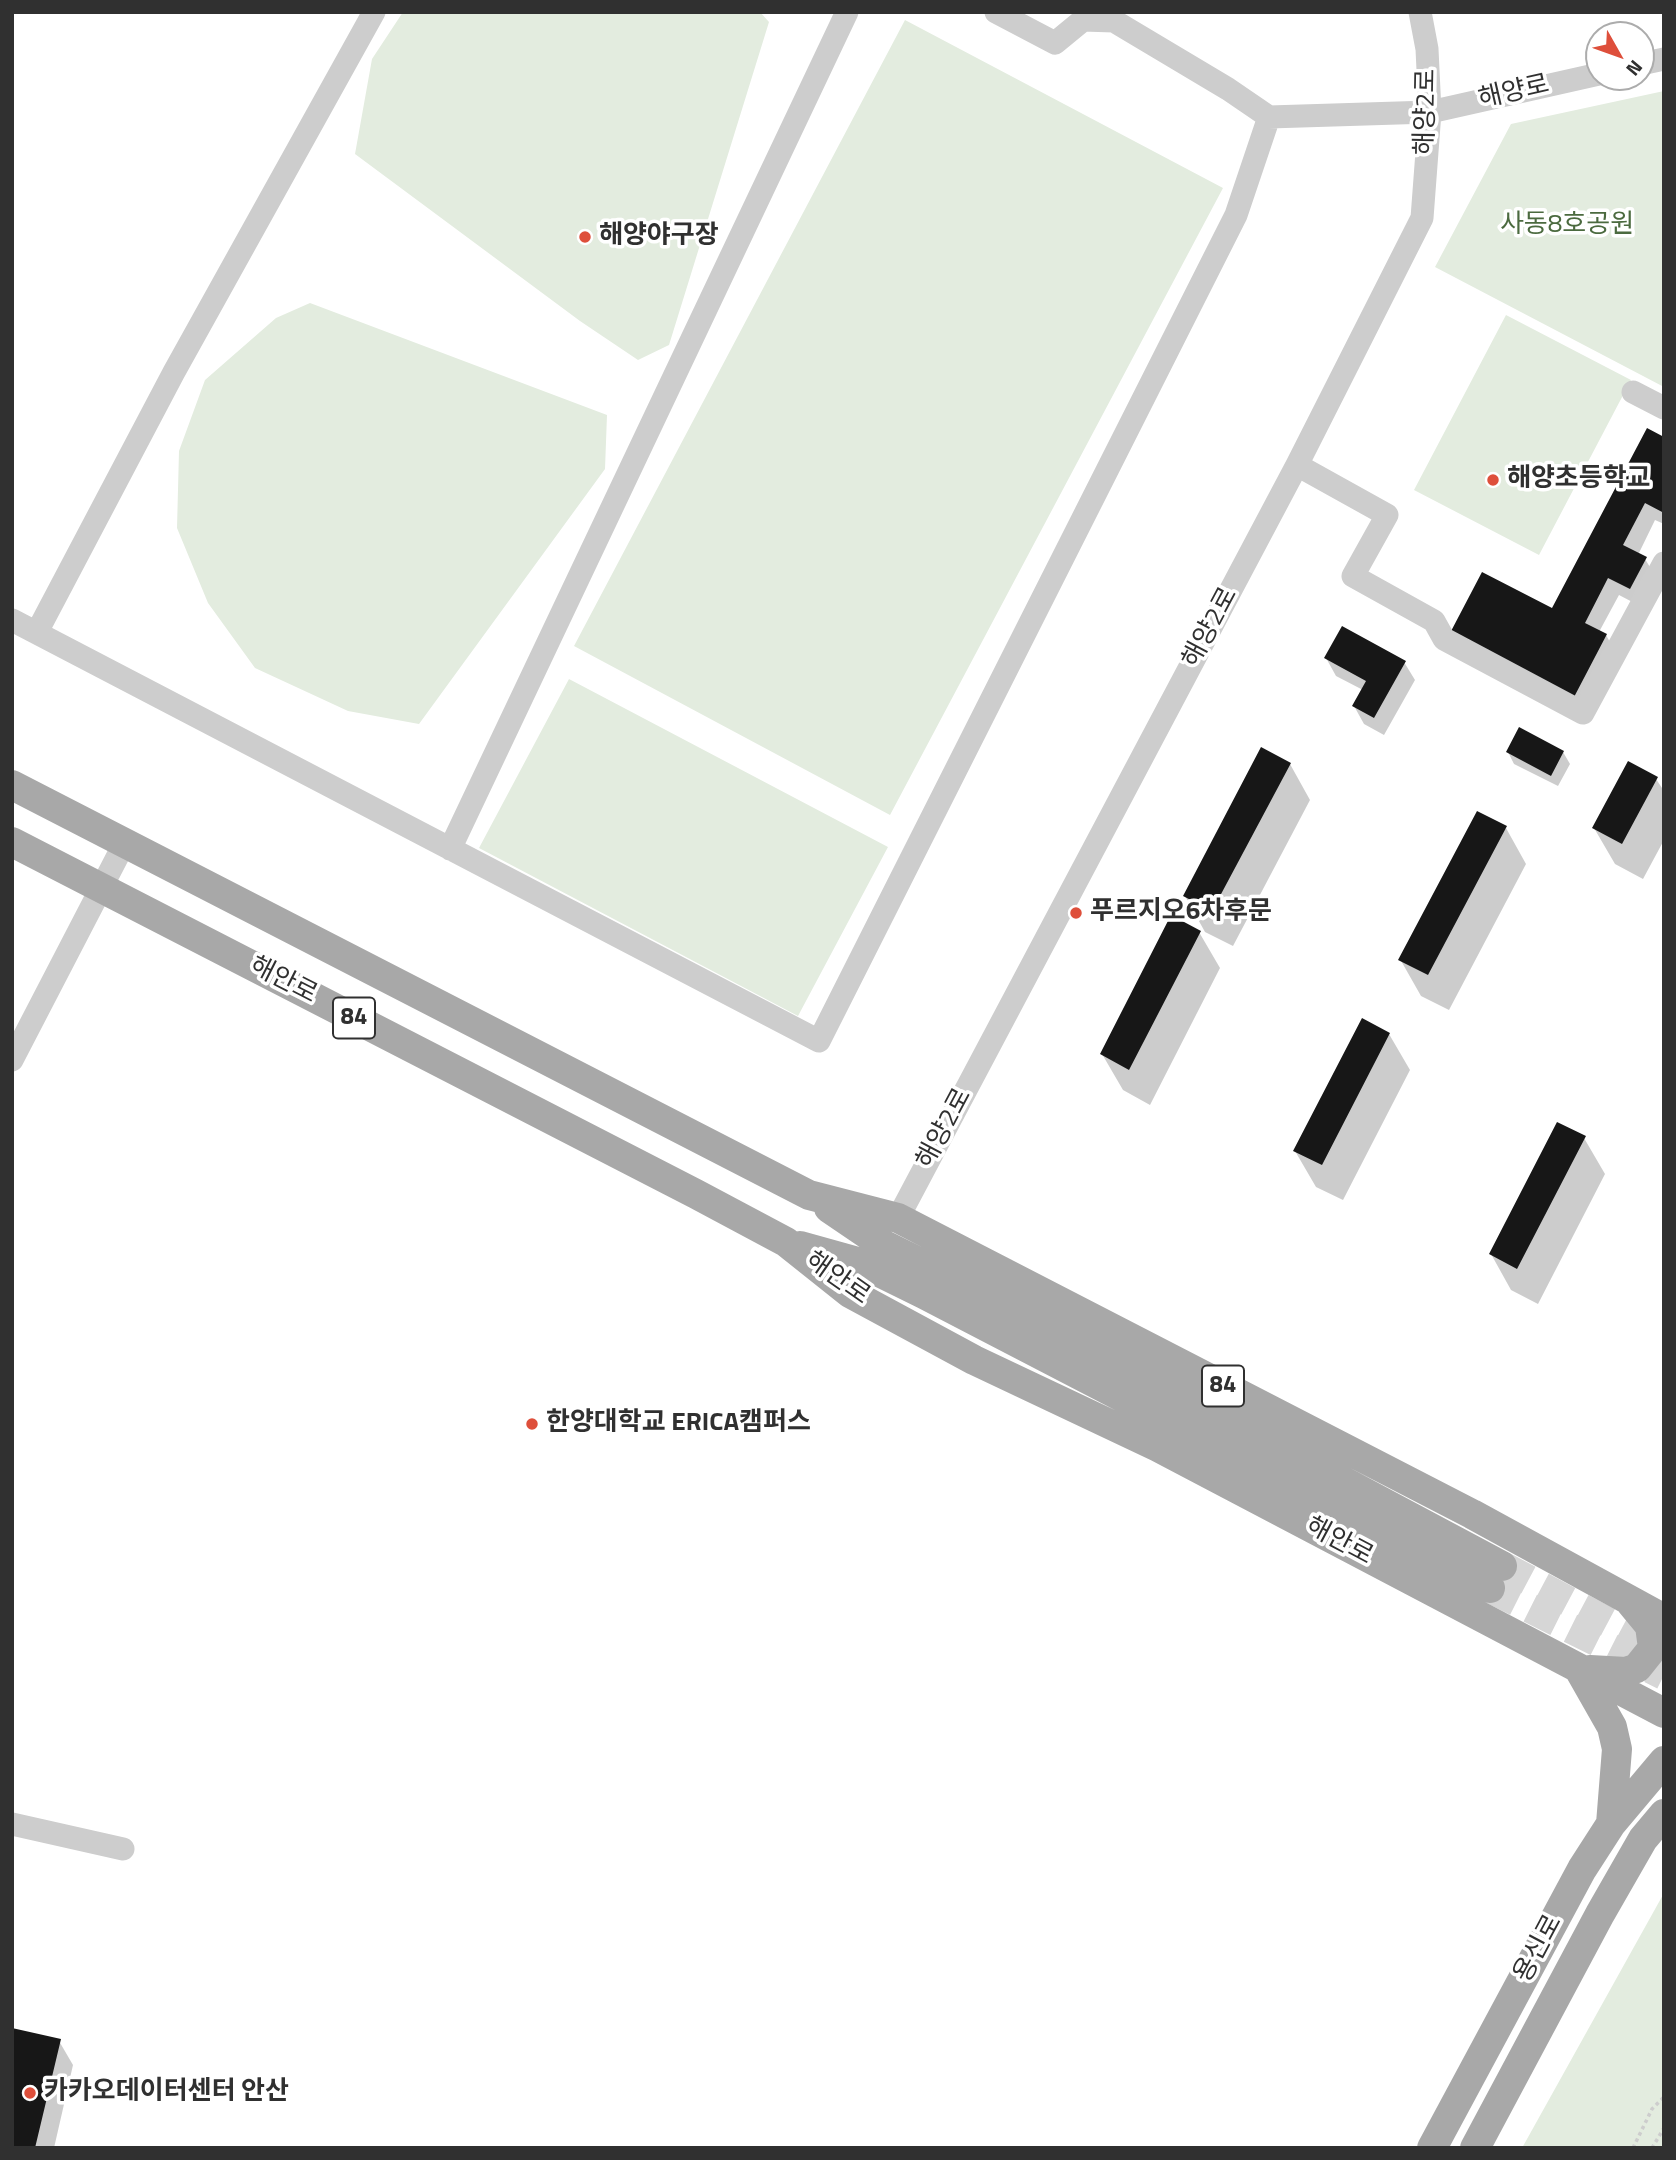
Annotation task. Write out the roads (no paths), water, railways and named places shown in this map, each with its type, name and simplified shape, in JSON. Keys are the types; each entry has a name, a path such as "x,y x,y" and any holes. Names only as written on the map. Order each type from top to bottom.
{"main road":[{"name":"해안로","path":"12,785 809,1195 898,1218 1472,1514 1628,1600 1662,1615"},
{"name":"해안로","path":"12,842 786,1242 850,1293 974,1360 1158,1447 1664,1713"},
{"path":"786,1242 862,1264 1496,1577 1159,1383 882,1244 809,1195"},
{"path":"1579,1669 1626,1672 1637,1668 1653,1648 1650,1626 1628,1600"},
{"path":"1579,1669 1612,1727 1617,1749 1611,1824"},
{"name":"용신로","path":"1432,2148 1582,1869 1611,1824 1664,1761"},
{"name":"용신로","path":"1475,2148 1600,1914 1643,1839 1664,1814"}],"street":[{"path":"37,632 174,372 374,12"},
{"path":"450,849 847,12"},
{"path":"12,620 819,1041 1237,215 1269,117 1228,89 1114,21 1083,20 1055,43 996,12"},
{"name":"해양2로","path":"898,1218 1297,465 1422,218 1430,112 1427,49 1420,12"},
{"name":"해양로","path":"1269,117 1430,112 1585,77"},
{"path":"1633,392 1664,408"},
{"path":"1297,465 1387,515 1353,576 1434,621 1444,639 1583,713 1664,563"},
{"path":"12,1060 124,844"},
{"path":"12,1824 123,1849"}],"tunnel":[{"path":"1502,1566 1664,1652"},
{"path":"1490,1588 1664,1675"}],"place":[{"name":"해양야구장","path":"585,237"},
{"name":"해양초등학교","path":"1493,480"},
{"name":"푸르지오6차후문","path":"1076,913"},
{"name":"한양대학교 ERICA캠퍼스","path":"532,1424"},
{"name":"카카오데이터센터 안산","path":"30,2093"}],"park label":[{"name":"사동8호공원","path":"1567,226"}]}
